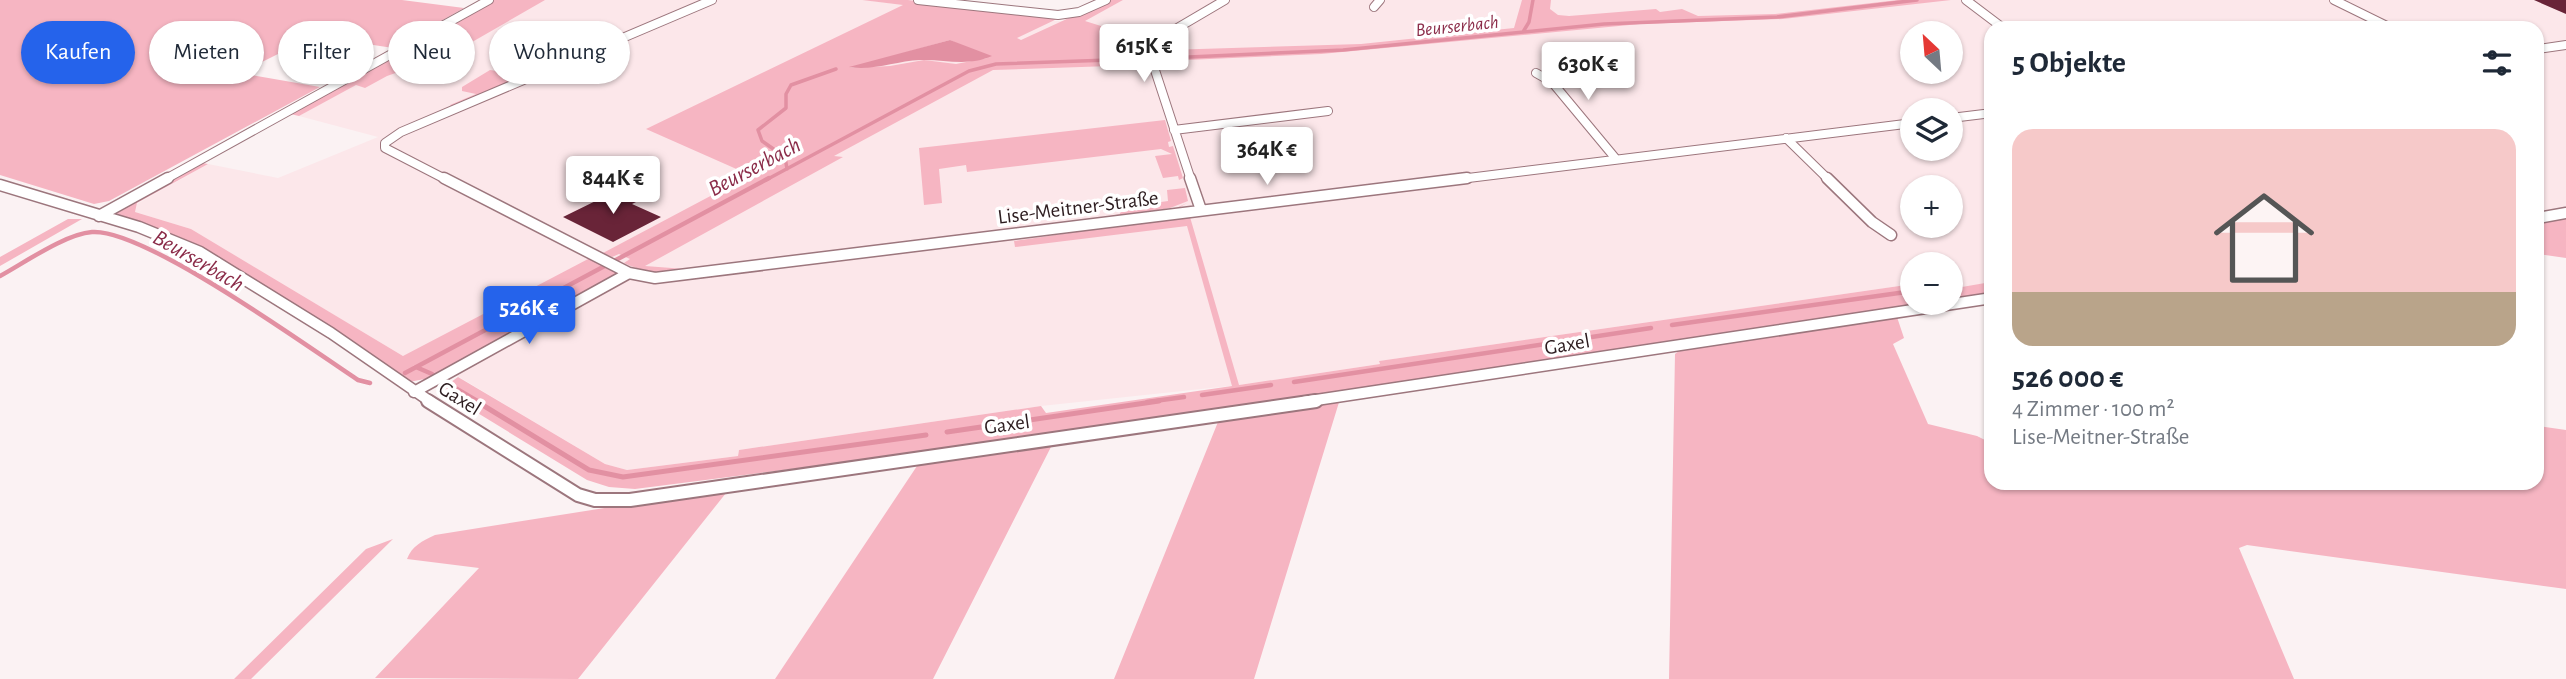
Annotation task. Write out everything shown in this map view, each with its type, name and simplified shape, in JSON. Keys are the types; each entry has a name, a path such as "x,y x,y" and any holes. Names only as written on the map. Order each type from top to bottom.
{"street":[{"path":"99,216 489,0"},
{"path":"918,0 1058,15 1079,12 1106,0"},
{"path":"1201,210 1152,58 1152,47 1157,40 1225,0"},
{"path":"1374,7 1380,0"},
{"path":"1966,0 1994,21"},
{"path":"2334,0 2377,21"},
{"name":"Lise-Meitner-Straße","path":"713,1 401,132 385,143 384,148 391,154 623,270 655,278 692,276 1201,210 1900,125"},
{"path":"2544,47 2566,45"},
{"path":"1536,73 1552,82 1616,159"},
{"path":"1174,130 1328,111"},
{"path":"1963,117 1984,114"},
{"path":"1786,138 1872,222 1892,235"},
{"name":"Gaxel","path":"0,185 139,227 200,251 331,333 414,392 578,495 595,500 630,500 949,452 1500,376 1664,347 1984,299"},
{"path":"2544,217 2566,213"},
{"path":"414,392 623,270"}],"shaded area":[{"path":"0,0 402,0 464,8 441,21 388,21 388,47 374,45 374,21 278,21 278,54 264,61 264,21 149,21 149,84 264,84 264,77 278,80 278,84 320,87 109,201 94,204 0,175"},
{"path":"491,0 545,0 509,21 489,21 489,32 475,40 475,21 453,21"},
{"path":"508,0 862,0 1047,21 1084,21 1123,0 2566,0 2566,208 2544,212 2544,21 1984,21 1984,284 1963,287 1963,252 1900,252 1900,286 1379,361 1380,364 1239,385 1041,406 739,450 738,456 627,470 605,464 454,374 403,356 191,229 135,212 137,204 208,164 278,178 378,137 299,116 357,84 374,84 374,74 388,67 388,84 475,84 475,21 470,21"},
{"path":"862,0 908,0 1059,18 1017,38 1021,40 1108,0 1123,0 1085,21 1149,41 1148,60 1139,65 993,70 834,156 843,157 645,266 685,269 757,260 708,271 673,274 640,269 624,263 630,259 619,254 612,257 603,253 750,175 646,129 903,5","holes":["950,40 987,58 956,64 924,60 890,66 850,68"]},
{"path":"1522,0 1551,0 1550,9 1558,15 1569,16 1682,9 1698,16 1775,14 1898,0 1951,0 1783,19 1640,24 1321,54 1164,61 1162,52 1361,44 1514,28"},
{"path":"950,40 992,56 965,62 920,60 867,68 849,67"},
{"path":"388,57 388,76 374,83 374,64"},
{"path":"489,71 489,84 506,84 452,107 450,105 476,94 462,91 462,87 467,84 475,84 475,79"},
{"path":"339,84 372,84 365,88 356,85 299,116 286,113"},
{"path":"1165,120 1171,141 1168,142 1169,147 1173,146 1183,178 1179,180 1178,176 1163,178 1155,156 1172,154 1161,149 967,172 966,165 939,169 942,203 924,205 919,148"},
{"path":"197,162 208,164 137,203 135,212 191,229 403,356 590,258 618,273 435,377 409,382 206,251 178,237 113,215 114,211"},
{"path":"1185,188 1188,201 1151,211 1172,210 1187,203 1173,211 1111,219 1105,217 1120,214 1118,203 1145,200 1147,204 1168,201 1167,190"},
{"path":"1190,217 1239,385 1380,364 1379,361 1900,286 1900,308 934,451 635,489 609,487 587,480 440,390 458,377 605,464 627,470 738,456 739,450 1041,406 1046,413 1232,386 1187,226 1015,247 1014,241"},
{"path":"2566,217 2566,258 2544,255 2544,220"},
{"path":"68,219 82,219 0,266 0,257"},
{"path":"1984,283 1984,295 1963,299 1963,287"},
{"path":"1897,317 1904,338 1893,344 1928,424 1984,440 1984,490 2544,490 2544,427 2566,430 2566,589 2247,545 2239,548 2294,679 1669,679 1675,354 1680,350"},
{"path":"1340,399 1254,679 1114,679 1220,417"},
{"path":"1054,441 933,679 775,679 921,460"},
{"path":"730,488 578,679 375,678 479,568 407,559 415,547 426,539 435,535"},
{"path":"393,539 251,679 234,679 366,549"}],"building":[{"path":"2534,0 2566,0 2566,14"},
{"path":"620,189 642,199 632,204 661,217 613,242 563,217"}],"waterway":[{"path":"1523,32 1529,22 1533,0"},
{"name":"Beurserbach","path":"1167,58 1343,50 1604,24 1777,17 1917,0"},
{"name":"Beurserbach","path":"787,169 969,71 996,64 1138,59"},
{"path":"787,169 785,157 762,141 758,130 786,108 786,94 791,85 836,69"},
{"name":"Beurserbach","path":"766,180 787,169"},
{"name":"Beurserbach","path":"416,367 769,178"},
{"name":"Beurserbach","path":"0,276 45,250 81,234 92,232 116,236 186,268 358,380 370,383"},
{"path":"1672,325 1900,293"},
{"path":"1294,382 1651,328"},
{"name":"Beurserbach","path":"405,373 416,367"},
{"path":"416,367 432,374"},
{"path":"445,382 479,402"},
{"path":"1202,395 1271,385"},
{"path":"1147,402 1184,397"},
{"path":"476,401 589,470 623,477 926,435"},
{"path":"947,432 1159,401"}]}
